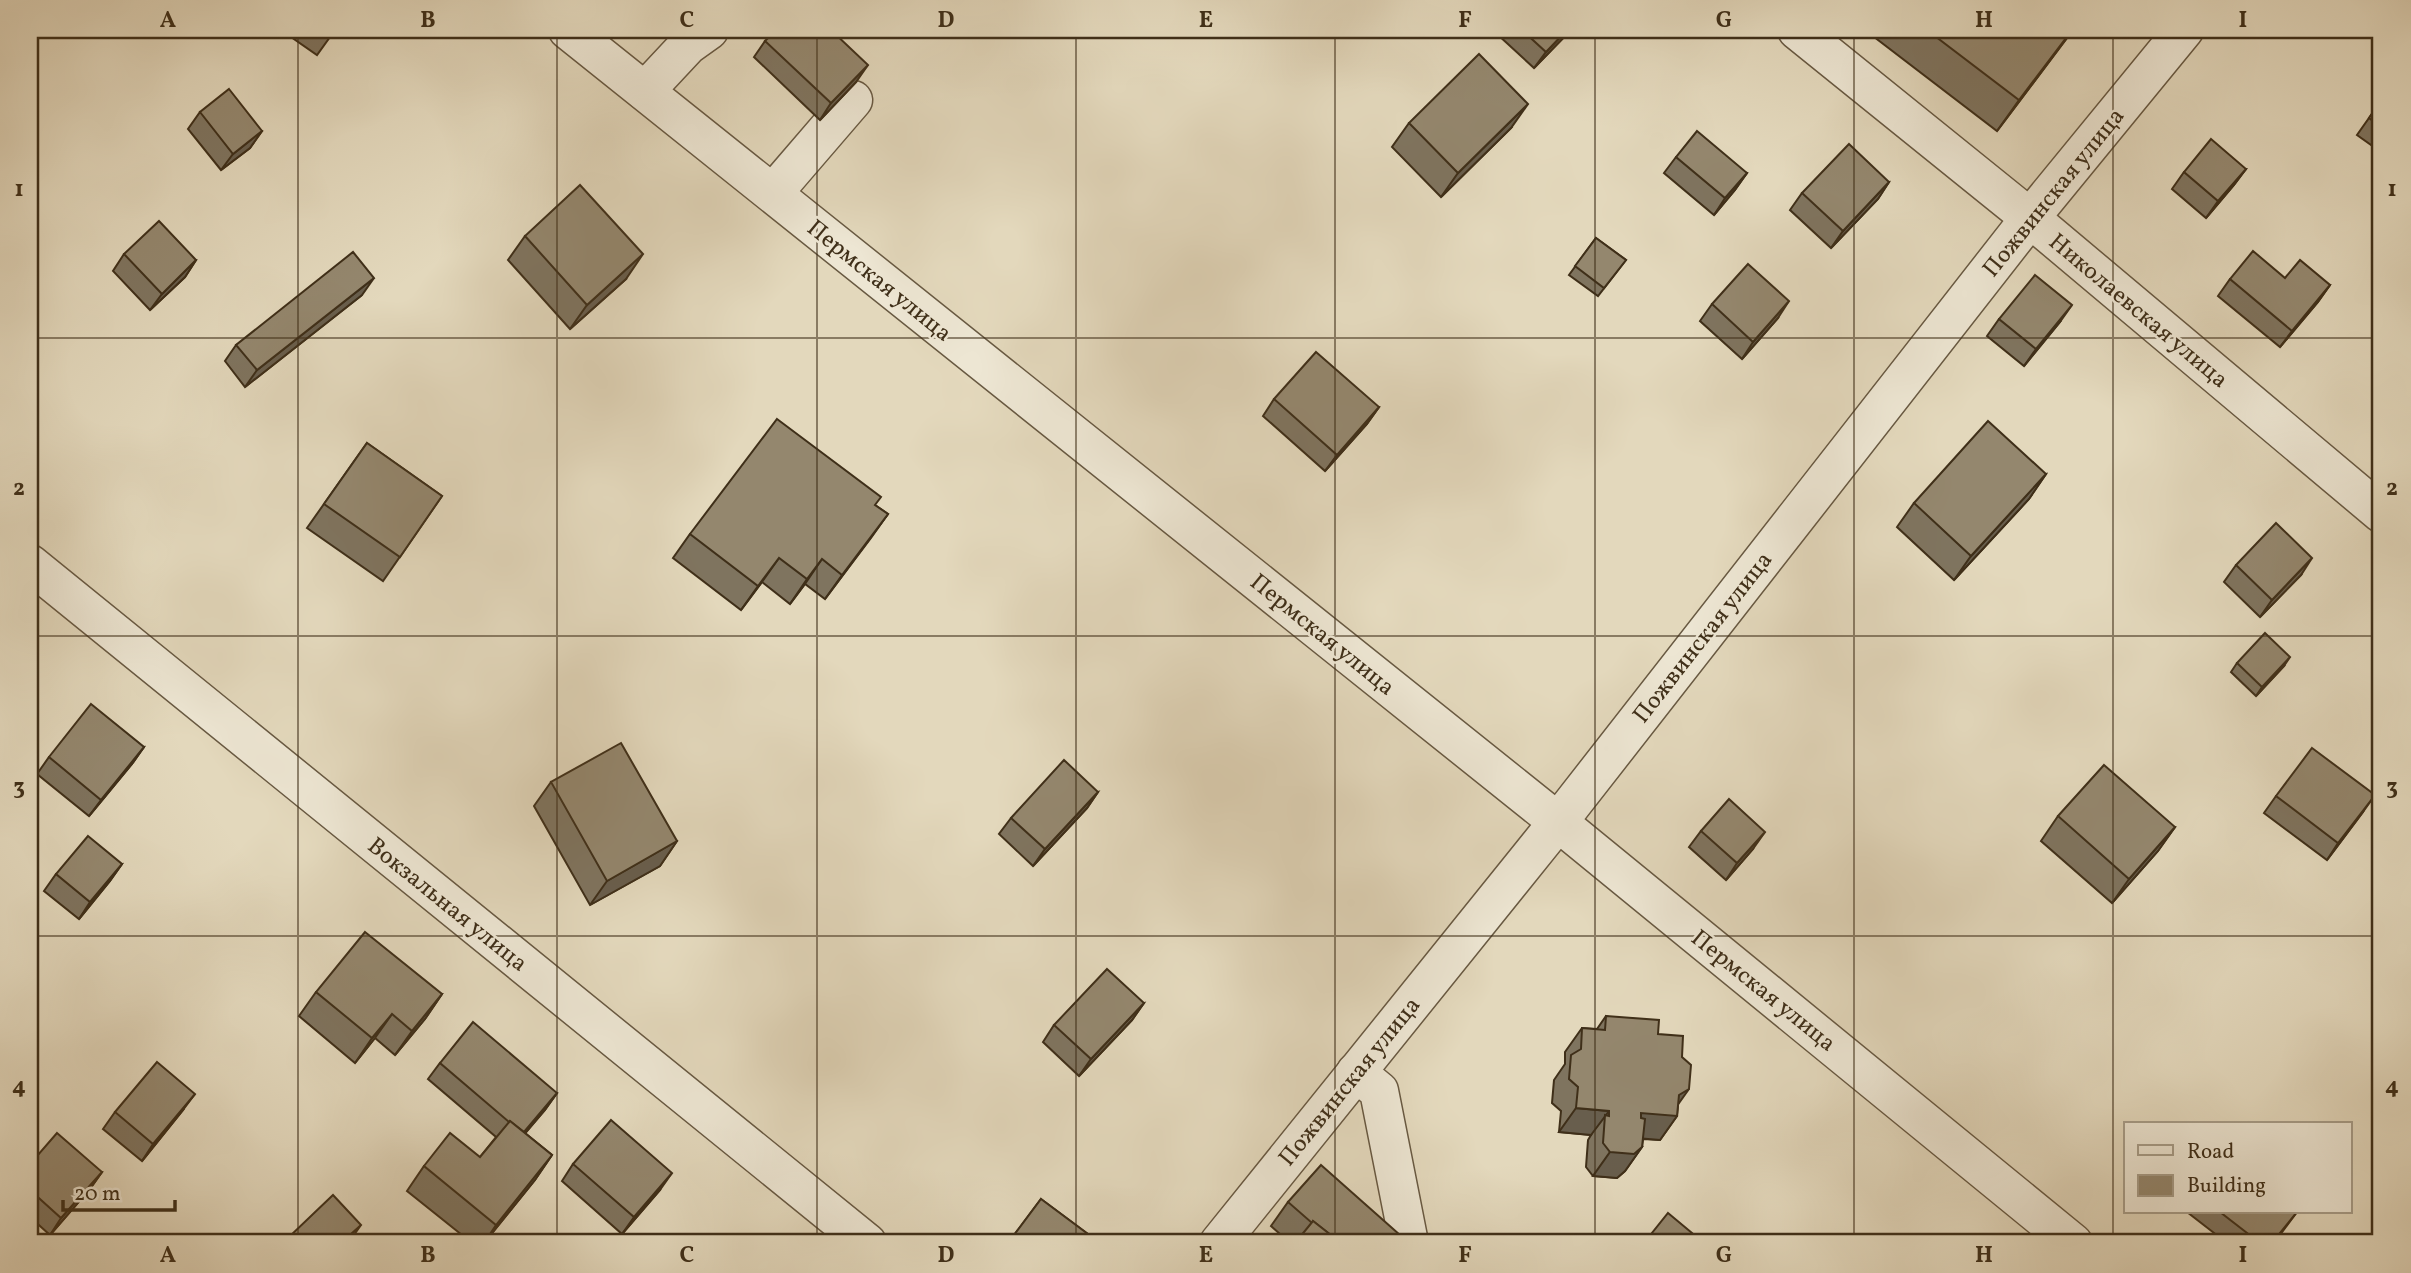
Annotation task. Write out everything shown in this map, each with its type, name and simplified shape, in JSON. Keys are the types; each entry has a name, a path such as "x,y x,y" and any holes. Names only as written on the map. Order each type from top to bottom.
{"street":[{"path":"645,91 688,45 709,30"},
{"name":"Николаевская улица","path":"1797,30 2031,218 2381,513"},
{"name":"Пожвинская улица","path":"1219,1243 1558,822 2031,218 2184,30"},
{"name":"Пермская улица","path":"590,36 645,91 1558,822 2073,1243"},
{"path":"773,193 853,100"},
{"name":"Вокзальная улица","path":"30,564 867,1243"},
{"path":"1356,1072 1378,1091 1409,1243"}],"building":[{"path":"316,30 334,30 328,38"},
{"path":"776,30 831,30 868,65 831,103 765,41"},
{"path":"1522,30 1567,30 1546,52"},
{"path":"1927,30 2072,30 2019,100"},
{"path":"1479,54 1528,104 1458,173 1409,123"},
{"path":"229,89 262,131 233,154 200,112"},
{"path":"2381,101 2381,127 2369,118"},
{"path":"1697,131 1747,173 1725,198 1676,157"},
{"path":"2211,139 2246,169 2218,201 2184,172"},
{"path":"1849,144 1889,182 1843,231 1802,193"},
{"path":"580,185 643,254 587,305 525,236"},
{"path":"159,221 196,260 162,294 124,254"},
{"path":"1596,238 1626,260 1604,288 1575,266"},
{"path":"2253,251 2285,278 2300,260 2330,285 2292,331 2230,279"},
{"path":"353,252 374,278 257,370 236,345"},
{"path":"1748,264 1789,301 1753,342 1712,304"},
{"path":"2035,275 2072,305 2036,349 1999,319"},
{"path":"1316,352 1379,407 1337,455 1274,399"},
{"path":"777,419 881,497 875,505 888,514 842,575 822,559 807,579 779,558 758,586 690,534"},
{"path":"1988,421 2046,474 1971,556 1914,503"},
{"path":"367,443 442,496 400,557 324,504"},
{"path":"2276,523 2312,558 2272,600 2236,565"},
{"path":"2265,633 2290,657 2262,687 2237,663"},
{"path":"91,704 144,747 101,800 49,757"},
{"path":"621,743 677,841 607,881 551,782"},
{"path":"2312,748 2375,795 2338,843 2276,796"},
{"path":"1064,760 1098,792 1045,849 1011,818"},
{"path":"2104,765 2175,827 2129,879 2058,816"},
{"path":"1729,799 1765,832 1737,863 1701,831"},
{"path":"88,836 122,864 90,902 56,874"},
{"path":"365,932 442,994 412,1031 392,1014 372,1038 316,992"},
{"path":"1107,969 1144,1003 1091,1059 1054,1025"},
{"path":"1606,1016 1659,1020 1658,1034 1683,1036 1682,1057 1691,1065 1689,1089 1679,1095 1677,1116 1641,1113 1641,1118 1645,1119 1642,1147 1634,1154 1610,1152 1603,1143 1605,1115 1609,1116 1609,1111 1576,1108 1578,1087 1569,1079 1571,1055 1581,1049 1582,1028 1605,1030"},
{"path":"473,1022 557,1093 524,1132 440,1063"},
{"path":"157,1062 195,1094 153,1144 115,1112"},
{"path":"611,1120 672,1173 634,1217 573,1164"},
{"path":"510,1121 552,1155 496,1225 424,1166 450,1133 480,1157"},
{"path":"57,1133 102,1172 61,1218 30,1190 30,1164"},
{"path":"1321,1165 1409,1243 1341,1243 1288,1202"},
{"path":"333,1195 361,1225 341,1243 296,1243 290,1236"},
{"path":"1041,1199 1100,1243 1024,1243 1014,1235"},
{"path":"1668,1213 1704,1243 1644,1243"},
{"path":"2223,1214 2295,1214 2272,1243 2260,1243"},
{"path":"1313,1221 1341,1243 1295,1243"},
{"path":"783,1237 791,1243 779,1243"},
{"path":"1713,1237 1721,1243 1708,1243"}]}
